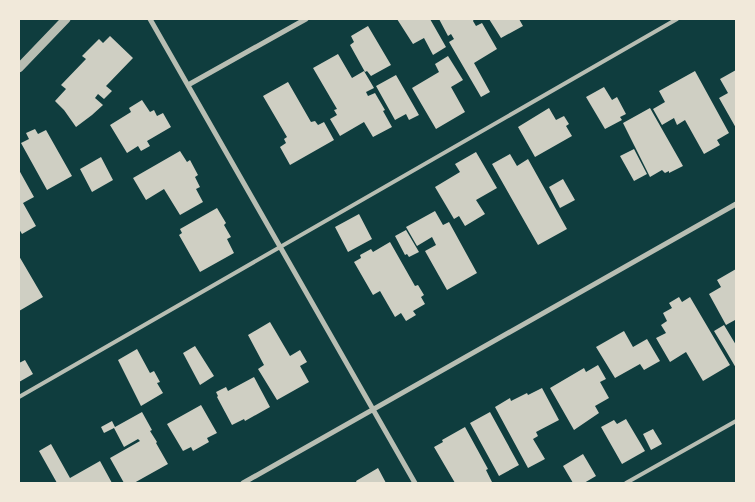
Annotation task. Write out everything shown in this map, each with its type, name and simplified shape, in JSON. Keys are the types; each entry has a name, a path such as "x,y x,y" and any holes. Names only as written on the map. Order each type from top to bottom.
{"street":[{"path":"19,68 66,19"},
{"path":"150,19 415,483"},
{"path":"188,85 306,19"},
{"path":"243,483 736,204"}],"lane":[{"path":"19,397 677,19"},
{"path":"626,483 736,420"}],"building":[{"path":"397,19 430,19 446,47 433,55 424,38 413,44"},
{"path":"439,19 474,19 473,21 476,26 482,23 497,49 474,63 490,92 481,97 449,42 454,39 451,34 448,36"},
{"path":"489,19 519,19 523,26 501,38"},
{"path":"368,26 391,65 371,76 367,71 365,72 350,45 354,42 351,36"},
{"path":"110,36 133,58 106,86 112,91 104,99 98,94 95,98 103,105 76,127 55,101 66,89 61,85 86,59 82,56 99,39 103,43"},
{"path":"338,54 352,78 364,71 374,88 366,92 368,96 375,93 392,127 373,137 364,122 340,136 330,119 337,115 334,110 337,109 313,68"},
{"path":"448,56 463,80 451,87 465,112 436,129 412,88 439,72 435,64"},
{"path":"736,70 736,128 719,98 728,93 720,79"},
{"path":"695,71 729,133 717,140 720,145 704,154 685,120 677,125 674,118 662,125 653,109 665,102 659,91"},
{"path":"396,75 419,115 409,120 406,114 395,120 376,86"},
{"path":"288,82 311,122 315,121 318,125 324,122 334,140 290,165 280,147 286,143 284,139 287,137 263,96"},
{"path":"604,87 612,100 617,97 626,114 620,117 622,120 605,129 586,97"},
{"path":"142,100 150,112 154,110 157,116 163,113 171,127 147,141 150,146 141,151 138,146 127,153 110,125 131,112 129,108"},
{"path":"549,108 556,120 564,116 569,124 566,126 572,136 535,157 518,127"},
{"path":"650,108 683,166 669,173 669,171 665,173 662,170 650,177 623,123"},
{"path":"35,129 38,134 46,130 72,176 47,190 21,143 29,139 26,133"},
{"path":"634,149 647,174 634,181 620,156"},
{"path":"180,151 187,162 190,160 198,175 195,177 200,187 196,189 203,202 180,215 164,189 146,200 133,178"},
{"path":"476,152 497,188 476,200 485,214 465,226 459,216 454,219 435,187 460,172 455,164"},
{"path":"510,154 517,166 528,159 567,229 538,245 492,164"},
{"path":"101,157 113,180 92,192 80,169"},
{"path":"19,170 34,197 23,203 36,226 22,234 19,229"},
{"path":"563,179 575,200 560,208 549,187"},
{"path":"217,208 226,223 224,225 231,237 227,239 234,253 200,272 179,235 182,233 180,229"},
{"path":"435,211 443,225 449,222 477,273 447,290 425,251 436,245 432,237 417,246 406,227"},
{"path":"359,214 372,239 348,252 335,227"},
{"path":"406,230 419,252 409,257 407,254 405,255 395,236"},
{"path":"390,242 415,286 418,285 424,295 421,297 425,304 413,311 416,315 406,321 401,313 395,317 380,291 373,295 354,262 361,258 360,255 371,249 373,252"},
{"path":"19,256 43,297 19,311"},
{"path":"736,269 736,322 735,320 726,325 709,294 721,287 717,280"},
{"path":"679,297 682,302 690,297 730,365 703,381 686,352 670,362 656,338 666,333 661,325 667,321 663,313 672,308 669,303"},
{"path":"270,322 290,356 300,350 307,362 300,366 309,382 277,400 258,369 264,365 248,335"},
{"path":"724,325 736,345 726,351 714,331"},
{"path":"624,331 633,347 647,339 660,361 644,370 640,364 615,378 596,347"},
{"path":"736,345 736,368 726,351"},
{"path":"195,346 214,376 200,385 183,353"},
{"path":"137,349 150,373 154,371 160,382 157,383 163,393 141,406 118,360"},
{"path":"25,360 33,374 19,382 19,363"},
{"path":"598,365 606,379 600,382 609,398 595,406 599,413 574,430 550,388 584,368 586,372"},
{"path":"254,377 270,407 245,421 244,419 232,425 216,392 226,387 228,391"},
{"path":"542,388 559,420 536,432 538,436 533,439 545,459 528,468 495,407 510,398 511,401"},
{"path":"201,405 217,433 207,438 209,442 193,451 191,447 183,451 167,424"},
{"path":"142,412 168,464 134,483 124,483 110,458 140,441 138,439 124,447 114,428 104,433 101,427 112,421 115,427"},
{"path":"490,412 519,465 499,476 470,423"},
{"path":"626,419 645,451 622,464 601,427 614,420 617,424"},
{"path":"465,427 488,469 486,470 492,482 455,483 434,447 443,442 442,440"},
{"path":"653,429 662,444 651,450 643,434"},
{"path":"51,444 70,478 100,461 112,483 57,483 39,451"},
{"path":"583,454 596,476 584,483 573,483 563,466"},
{"path":"378,468 386,483 357,483 356,481"}]}
